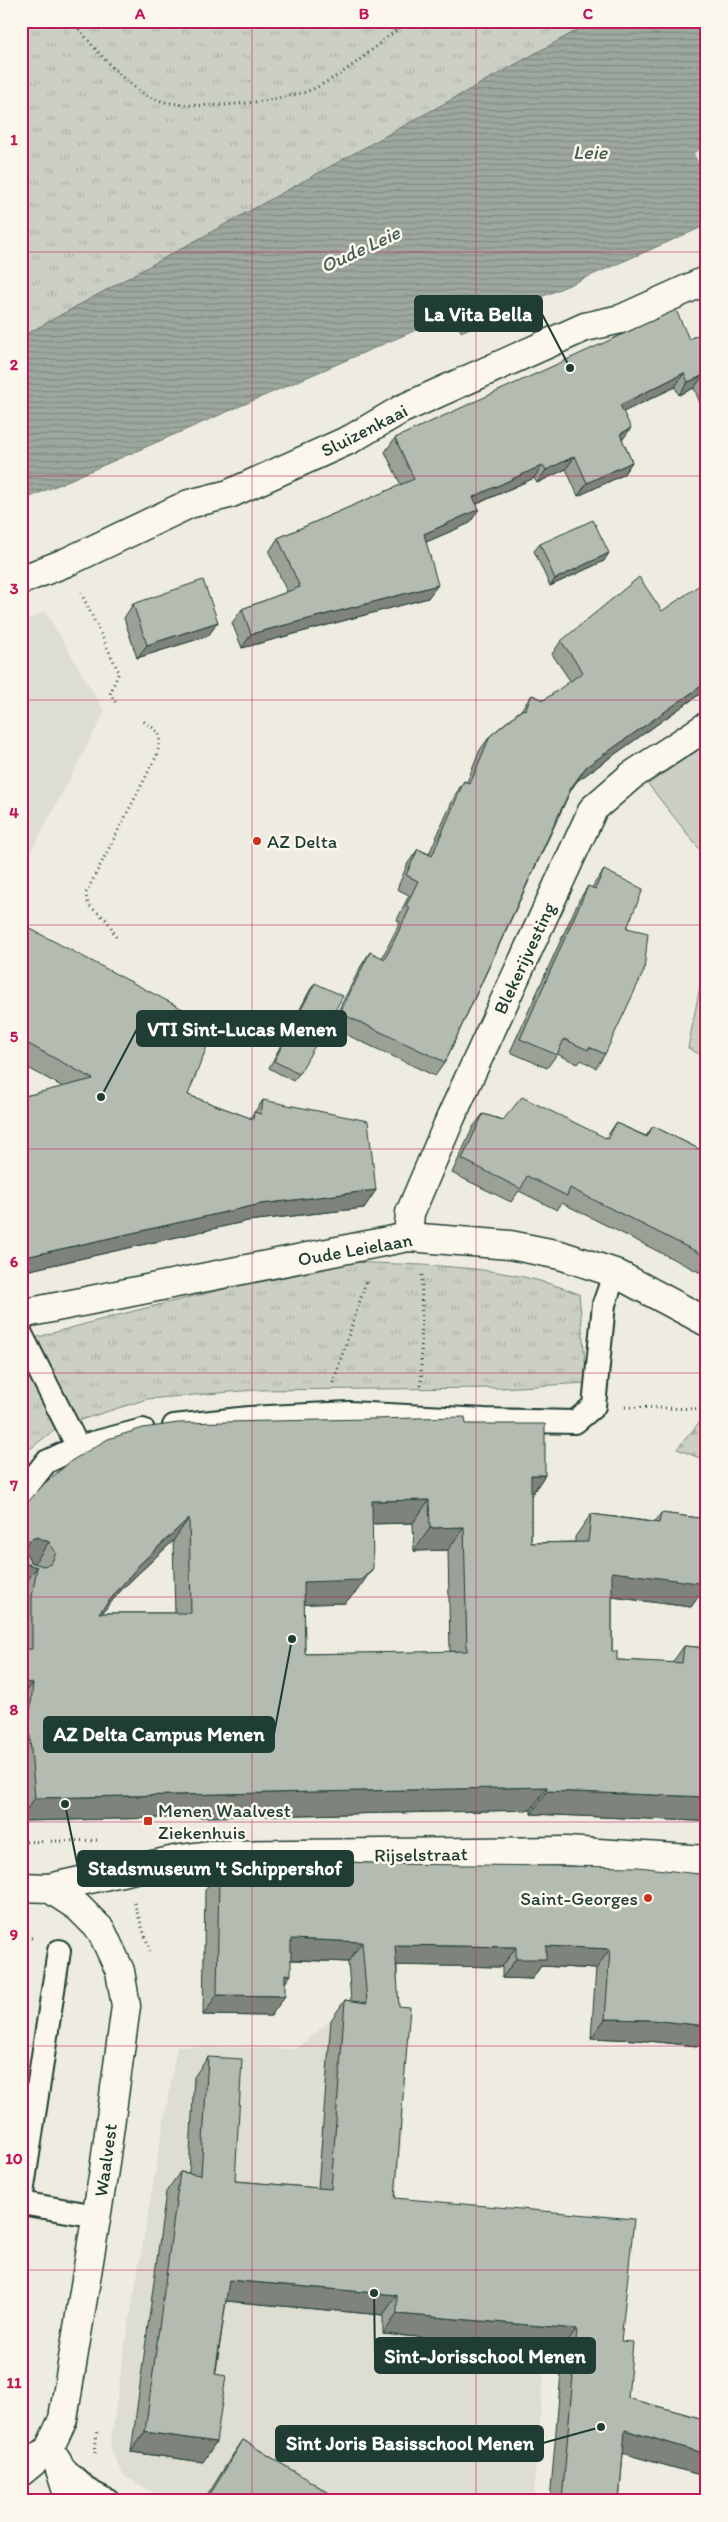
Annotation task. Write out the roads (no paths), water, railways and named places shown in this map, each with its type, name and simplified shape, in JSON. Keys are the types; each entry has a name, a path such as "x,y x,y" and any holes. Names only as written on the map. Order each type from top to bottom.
{"street":[{"name":"Sluizenkaai","path":"21,580 67,562 189,504 229,494 343,443 402,409 585,327 621,319 707,280"},
{"name":"Blekerijvesting","path":"408,1238 410,1213 432,1160 593,809 631,776 707,726"},
{"name":"Oude Leielaan","path":"21,1314 408,1238 510,1245 560,1255 615,1273 707,1322"},
{"name":"Rijselstraat","path":"49,1888 180,1859 209,1855 566,1851 707,1860"},
{"path":"21,1887 49,1888"},
{"name":"Waalvest","path":"21,2472 53,2456 63,2419 97,2216 126,2006 120,1971 101,1930 78,1907 49,1888"},
{"path":"53,2456 70,2501"}],"lane":[{"path":"21,1494 46,1462 78,1447 148,1429 249,1418 349,1413 575,1422 594,1406 604,1304 615,1273"},
{"path":"21,1334 78,1447"},
{"path":"59,1951 21,2202 97,2216"},
{"path":"53,2456 89,2490 108,2501"}],"water":[{"name":"Leie","path":"594,21 707,21 707,225 461,332 453,314 21,501 21,337"}],"place":[{"name":"La Vita Bella","path":"570,368"},
{"name":"AZ Delta","path":"257,841"},
{"name":"VTI Sint-Lucas Menen","path":"101,1097"},
{"name":"AZ Delta Campus Menen","path":"292,1639"},
{"name":"Stadsmuseum 't Schippershof","path":"65,1804"},
{"name":"Menen Waalvest Ziekenhuis","path":"148,1821"},
{"name":"Saint-Georges","path":"648,1898"},
{"name":"Sint-Jorisschool Menen","path":"374,2293"},
{"name":"Sint Joris Basisschool Menen","path":"601,2427"}],"water label":[{"name":"Oude Leie","path":"360,249"}]}
